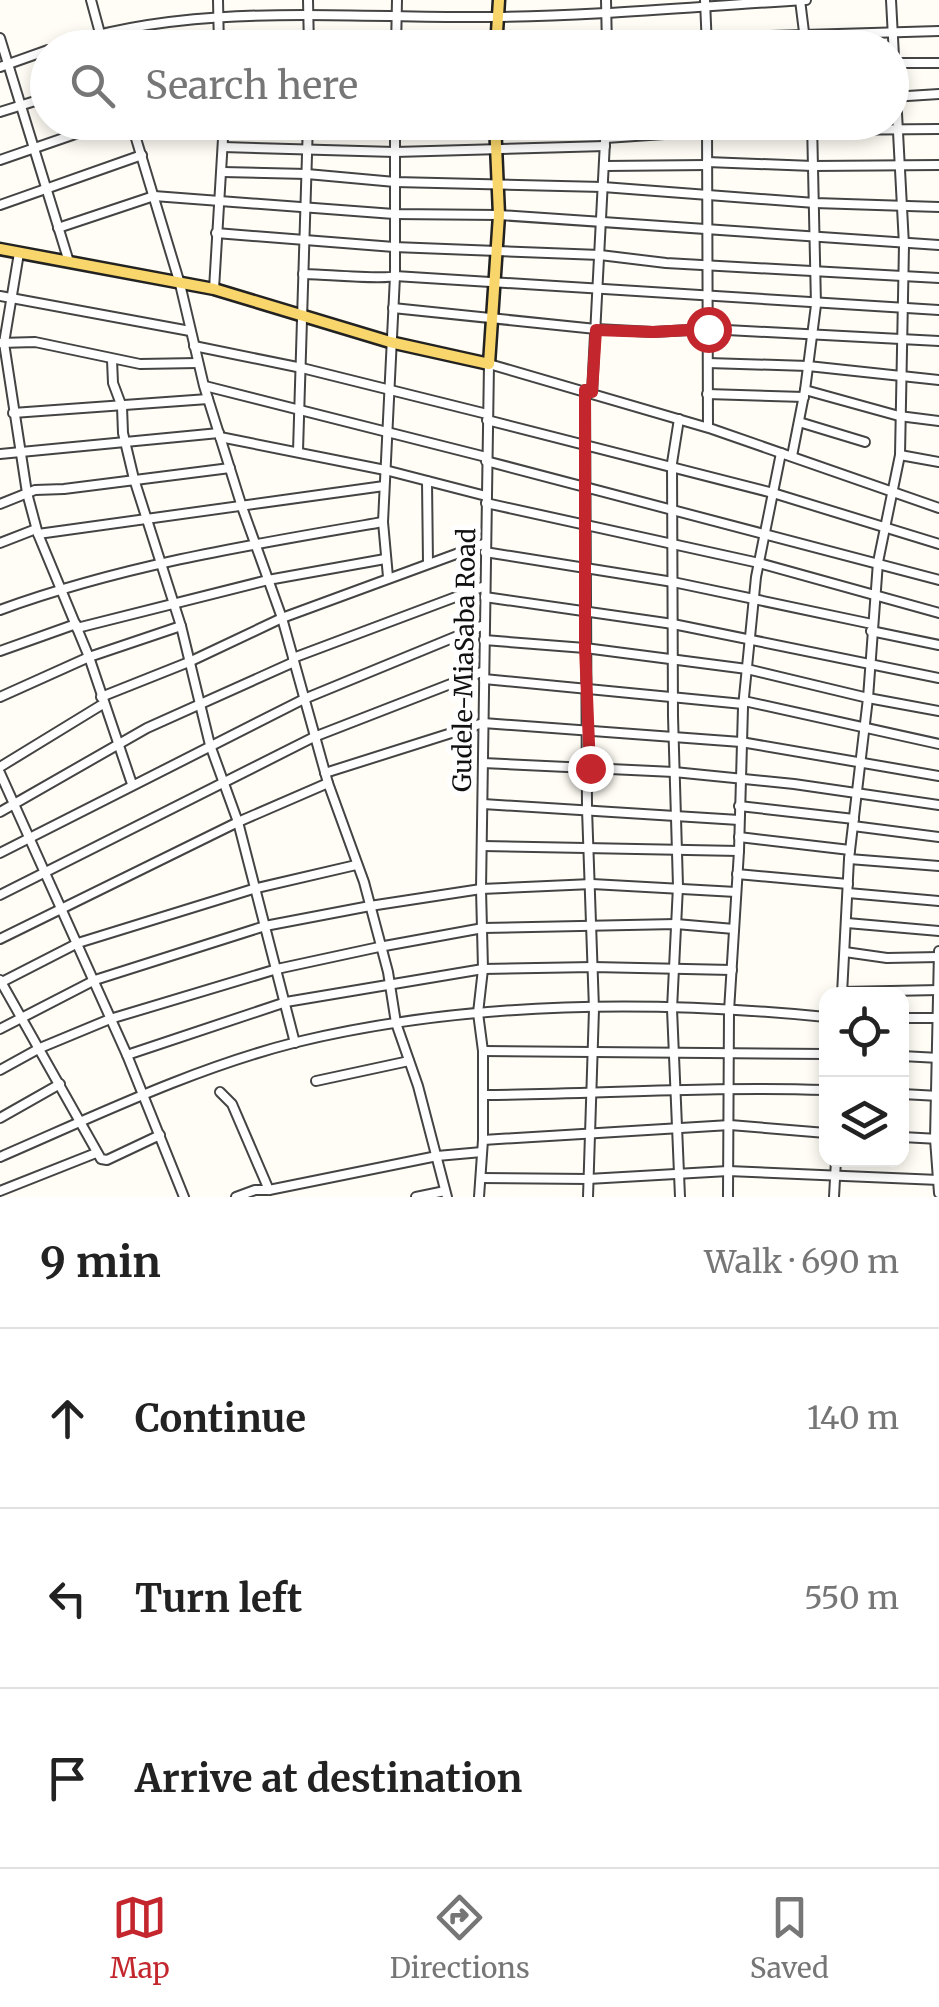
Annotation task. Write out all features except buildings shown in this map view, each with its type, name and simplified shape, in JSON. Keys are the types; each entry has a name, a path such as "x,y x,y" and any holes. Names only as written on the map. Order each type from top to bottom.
{"main road":[{"path":"497,30 499,0"},
{"name":"Gudele-MiaSaba Road","path":"489,364 499,214 497,140"},
{"path":"0,249 214,288 390,342 489,364"}],"street":[{"path":"91,0 99,30"},
{"path":"218,0 218,30"},
{"path":"308,0 308,30"},
{"path":"396,30 397,0"},
{"path":"606,0 606,30"},
{"path":"106,30 218,15 498,17 606,14 705,3 802,0 805,30"},
{"path":"891,0 892,30"},
{"path":"705,3 706,30"},
{"path":"909,32 939,31"},
{"path":"0,38 4,66 30,135"},
{"path":"4,66 30,57"},
{"path":"909,63 939,63"},
{"path":"909,96 939,94"},
{"path":"0,112 30,102"},
{"path":"909,129 939,129"},
{"path":"31,140 69,262"},
{"path":"0,160 59,140"},
{"path":"137,140 180,284 208,400 282,618 326,778 370,906 396,1022 437,1156 446,1194 416,1197"},
{"path":"214,288 223,140"},
{"path":"298,451 307,140"},
{"path":"388,577 383,522 395,276 395,140"},
{"path":"223,148 395,152 619,140"},
{"path":"707,140 708,427"},
{"path":"792,456 814,336 817,271 813,140"},
{"path":"842,987 850,854 868,698 878,562 900,456 904,245 900,140"},
{"path":"588,1197 594,1009 587,809 590,768 585,648 585,444 596,330 606,142"},
{"path":"0,205 142,155"},
{"path":"604,166 939,164"},
{"path":"223,172 394,182 603,187 815,204 939,207"},
{"path":"58,228 154,196 394,214 499,214 939,245"},
{"path":"216,233 939,278"},
{"path":"19,253 2,343 4,379 27,493 37,532 89,656 132,784"},
{"path":"303,274 389,279 395,276 939,310"},
{"path":"0,296 190,330"},
{"path":"393,308 596,330 708,329 939,341"},
{"path":"2,343 36,342 140,364 198,363"},
{"path":"194,346 387,388 774,492 939,544"},
{"path":"112,360 113,383 122,407 122,433 134,480 181,626 210,745 238,822 296,1043"},
{"path":"708,363 808,366 939,380"},
{"path":"489,364 708,427 939,508"},
{"name":"Gudele-MiaSaba Road","path":"479,1197 484,1140 483,1052 478,1014 483,970 489,364"},
{"path":"204,386 385,429 939,580"},
{"path":"707,394 805,394 939,421"},
{"path":"0,418 119,404 208,400"},
{"path":"679,419 672,465 672,698 678,888 672,1009 680,1197"},
{"path":"798,422 865,442"},
{"path":"0,454 219,435 385,470 585,526 759,563 939,613"},
{"path":"728,1197 730,1011 743,702 759,563 781,453"},
{"path":"900,456 939,462"},
{"path":"0,504 27,493 230,468"},
{"path":"426,481 428,563"},
{"path":"0,543 37,532 384,486"},
{"path":"0,610 60,588 162,564 383,522"},
{"path":"184,1197 95,980 0,770 102,700 282,618 428,563 486,547 673,582 939,644"},
{"path":"0,651 77,626 268,580 385,559"},
{"path":"0,812 199,702 293,660 485,592 748,638 939,678"},
{"path":"0,853 304,699 484,625"},
{"path":"0,697 89,656 181,626"},
{"path":"484,640 585,648 747,669 939,711"},
{"path":"0,895 314,737 484,675 586,691 743,702 939,744"},
{"path":"0,939 326,778 483,723 741,742 939,776"},
{"path":"483,763 674,772 939,805"},
{"path":"483,804 739,820"},
{"path":"739,806 939,837"},
{"path":"740,837 939,866"},
{"path":"483,846 739,851"},
{"path":"160,1135 107,1160 96,1152 0,982 78,944 253,889 356,864"},
{"path":"738,874 939,901"},
{"path":"0,1028 95,980 265,926 370,906 481,889 592,884 736,892"},
{"path":"846,923 939,931"},
{"path":"0,1070 40,1048 110,1019 277,968 380,946 483,928 676,924 734,929"},
{"path":"845,952 888,958 939,954 939,1193"},
{"path":"127,1055 286,1002 483,970 732,970"},
{"path":"909,991 939,990"},
{"path":"0,1157 142,1094 296,1043 396,1022 594,1009 819,1016"},
{"path":"909,1018 939,1018"},
{"path":"483,1052 819,1054"},
{"path":"909,1056 938,1058"},
{"path":"316,1081 408,1061"},
{"path":"0,1118 60,1084"},
{"path":"484,1095 675,1092 729,1087 819,1090"},
{"path":"220,1092 232,1104 269,1190"},
{"path":"909,1094 938,1096"},
{"path":"484,1140 730,1125 819,1131"},
{"path":"909,1137 937,1139"},
{"path":"0,1192 96,1152"},
{"path":"236,1197 255,1190 437,1156 482,1152"},
{"path":"834,1197 836,1167"},
{"path":"481,1178 588,1179 728,1170 938,1180"}],"route":[{"path":"590,768 585,648 585,390 592,392 596,330 708,329"}]}
